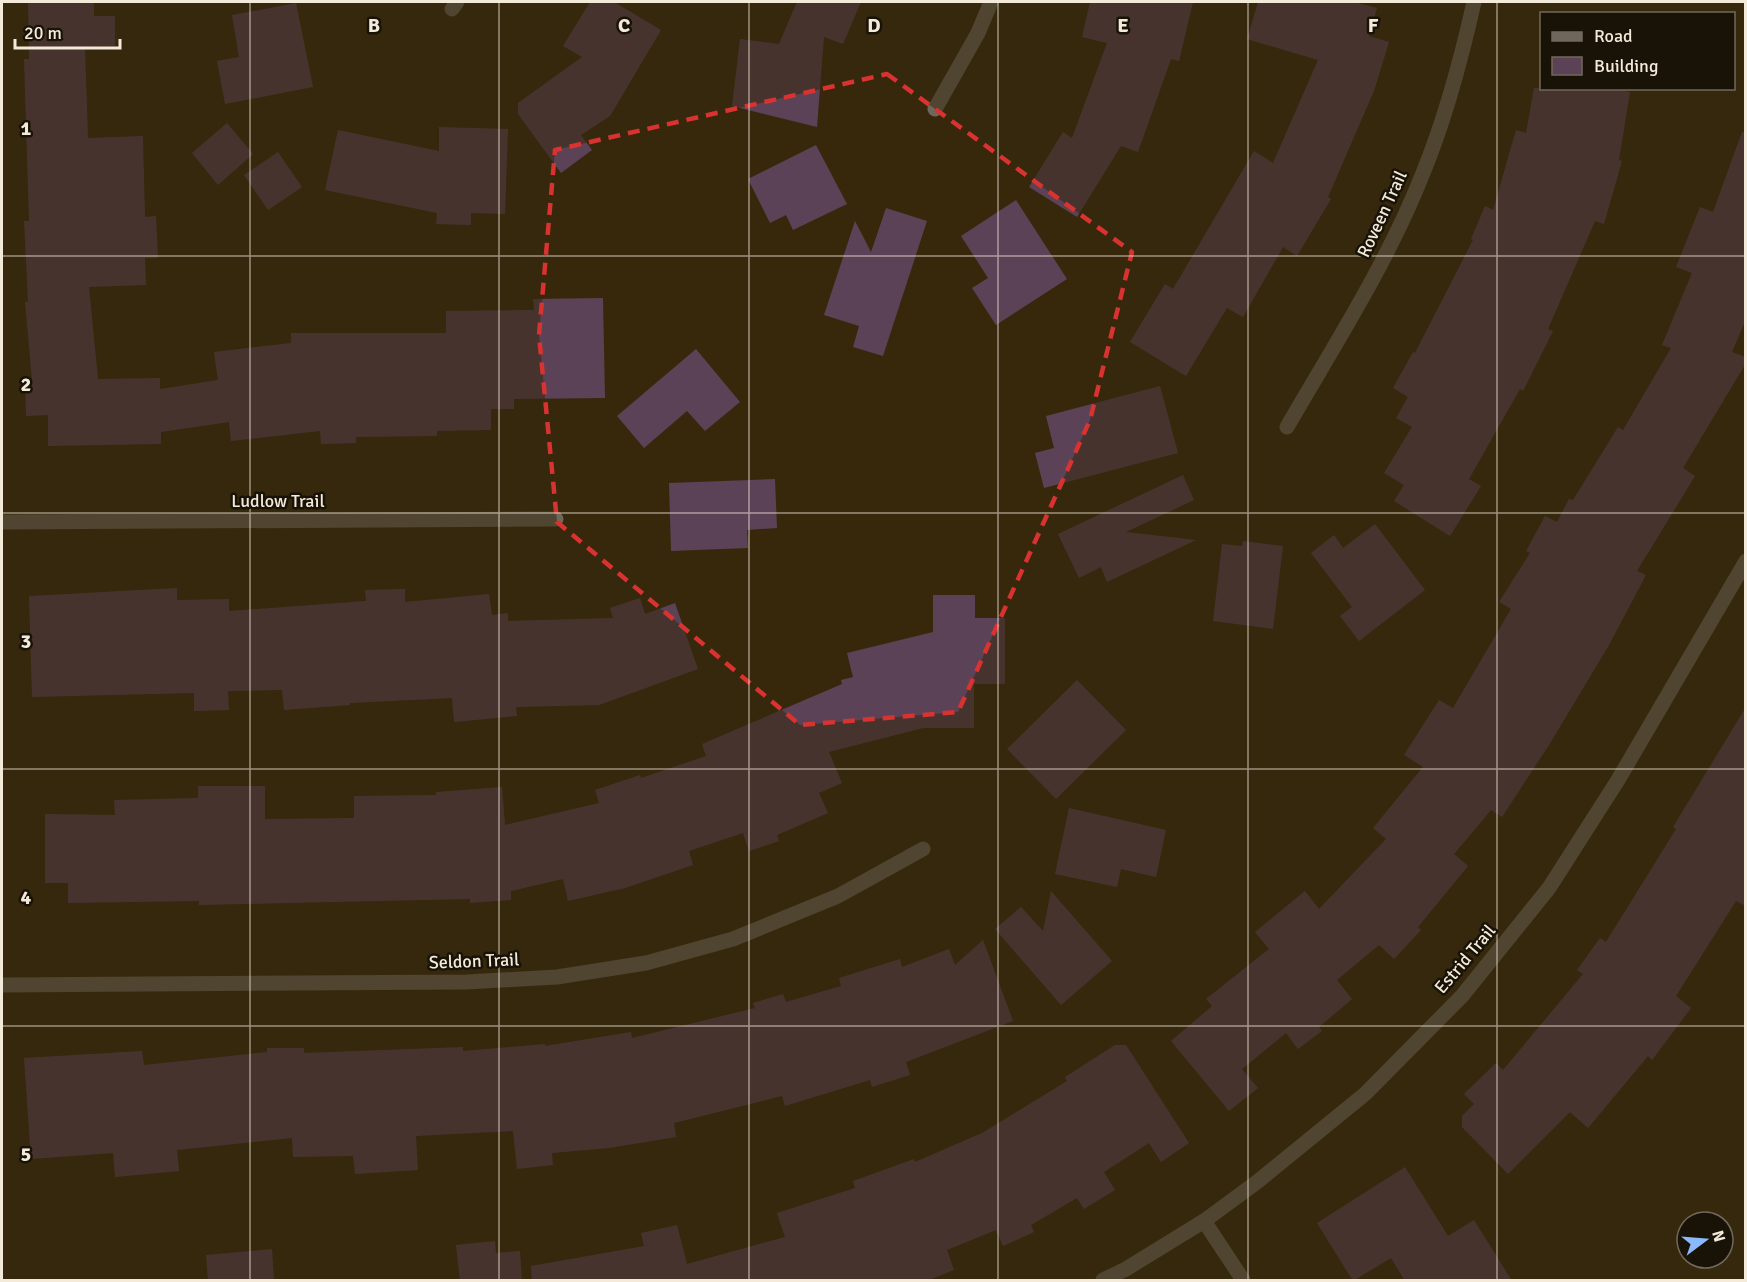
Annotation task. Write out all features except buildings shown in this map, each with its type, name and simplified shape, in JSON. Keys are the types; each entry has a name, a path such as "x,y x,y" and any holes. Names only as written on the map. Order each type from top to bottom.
{"street":[{"path":"935,109 978,33 991,2"},
{"name":"Roveen Trail","path":"1287,426 1380,266 1423,173 1457,76 1474,2"},
{"name":"Ludlow Trail","path":"2,522 556,519"},
{"name":"Estrid Trail","path":"1103,1281 1204,1221 1257,1182 1365,1094 1462,996 1549,888 1618,780 1746,561"},
{"name":"Seldon Trail","path":"2,985 467,982 557,977 646,963 733,939 838,896 923,849"},
{"path":"1204,1221 1243,1281"}],"highlighted area":[{"path":"887,74 1132,252 1090,420 958,712 800,725 557,522 539,335 555,150"}]}
